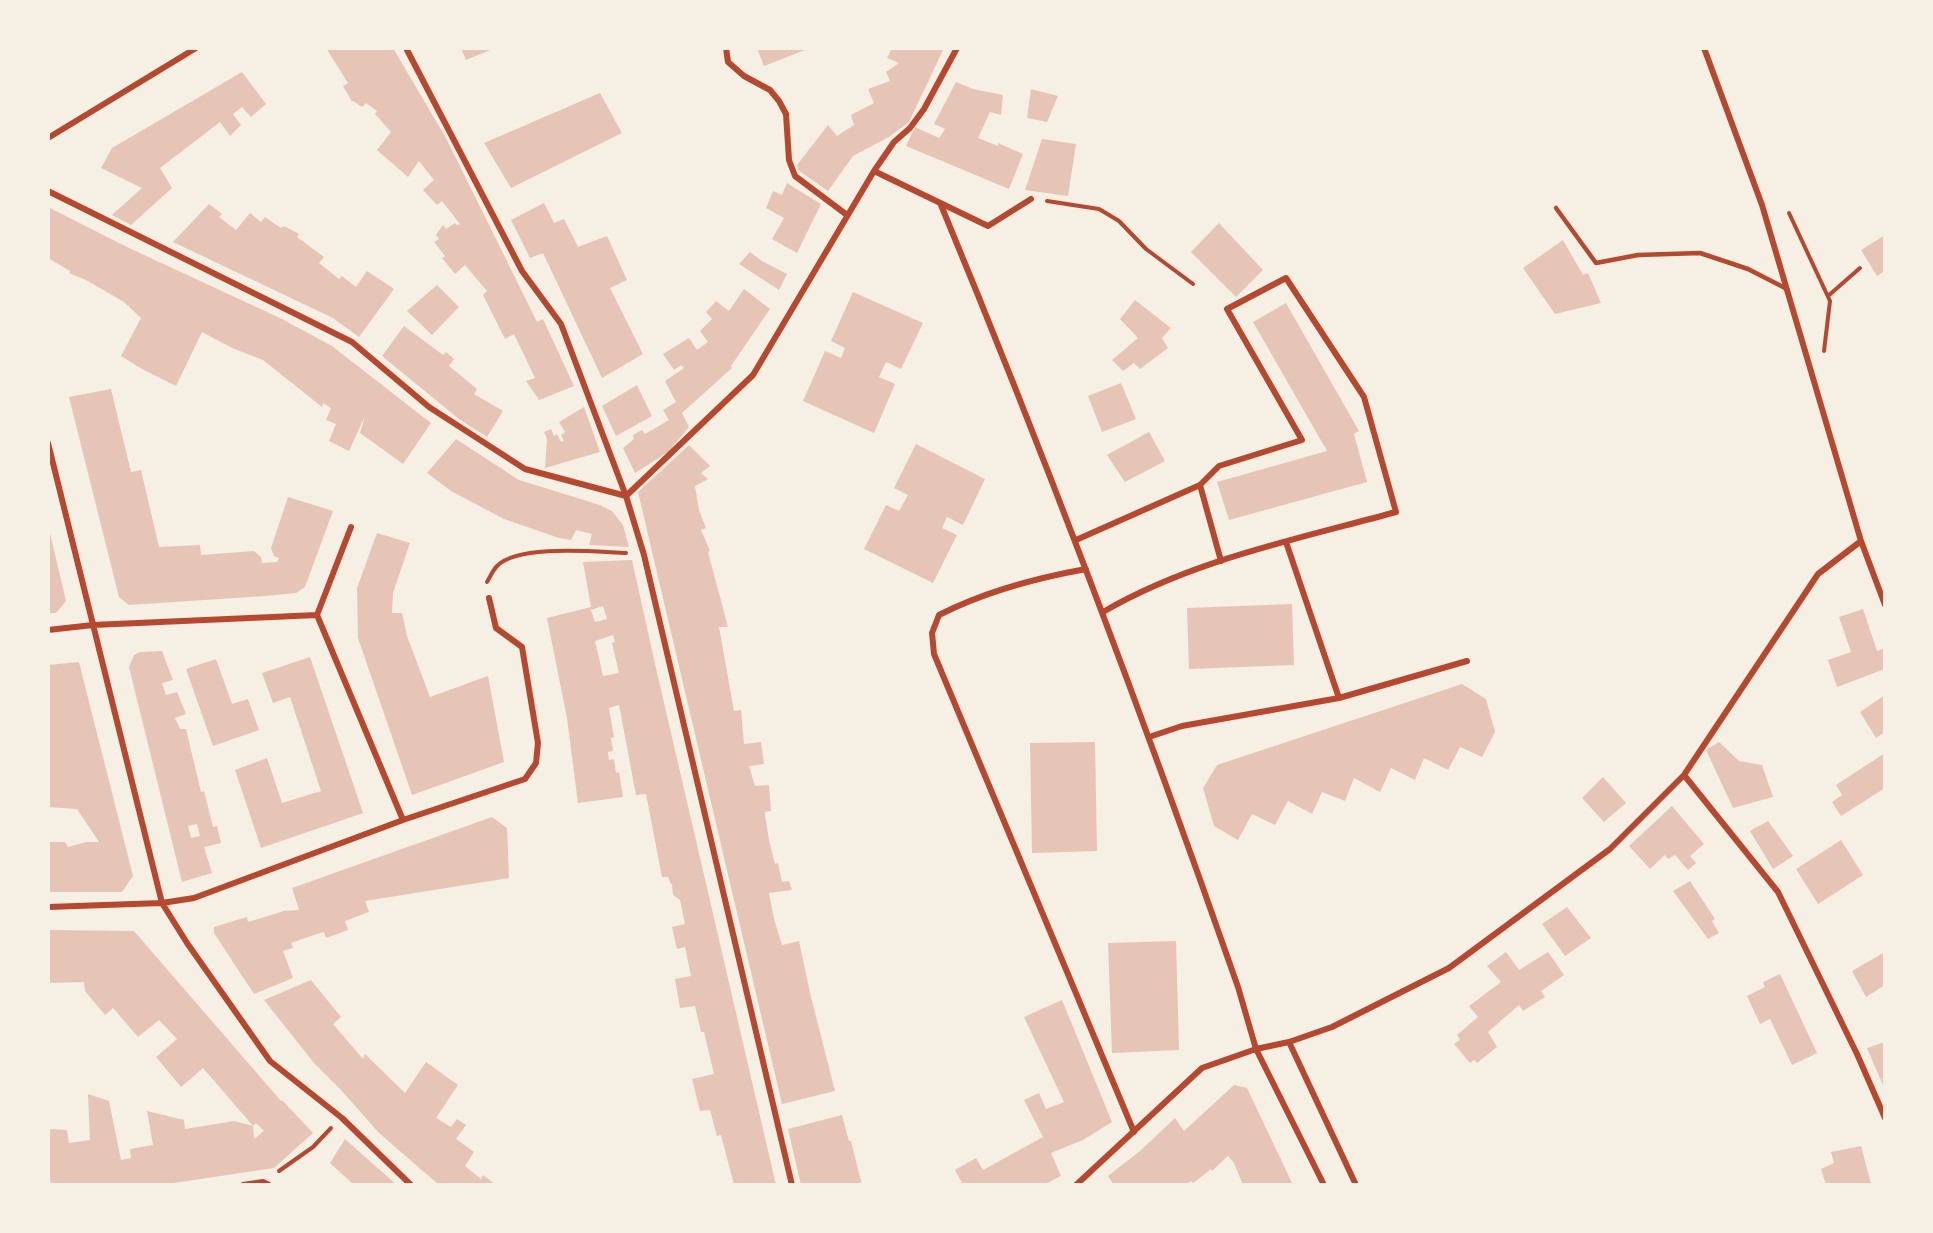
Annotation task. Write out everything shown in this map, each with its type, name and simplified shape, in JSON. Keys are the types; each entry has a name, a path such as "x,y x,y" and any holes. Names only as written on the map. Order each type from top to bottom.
{"street":[{"path":"48,138 196,48"},
{"path":"406,48 522,271 561,324 626,496 644,555 792,1185"},
{"path":"726,48 728,62 744,76 770,90 779,101 786,114 789,159 795,176 847,215"},
{"path":"626,496 753,375 874,171 894,142 910,128 924,109 957,48"},
{"path":"1704,48 1762,205 1862,541 1885,605"},
{"path":"874,171 988,226 1031,199"},
{"path":"48,191 352,342 429,407 525,469 626,496"},
{"path":"940,204 1103,612 1238,987 1256,1049 1324,1185"},
{"path":"1076,540 1200,485 1219,466 1302,440 1227,309 1286,278 1364,397 1396,512 1221,561 1131,595 1103,612"},
{"path":"48,443 162,903 187,943 270,1060 342,1118 411,1185"},
{"path":"1200,485 1221,561"},
{"path":"351,527 317,615 403,820"},
{"path":"1076,1185 1202,1068 1256,1049 1289,1042 1332,1027 1449,968 1610,849 1684,775 1818,574 1862,541"},
{"path":"1286,542 1339,698"},
{"path":"1086,569 1059,574 965,602 939,615 932,633 934,654 1134,1132"},
{"path":"48,908 162,903 194,898 403,820 525,779 536,763 538,743 522,647 496,628 489,598"},
{"path":"48,630 93,625 317,615"},
{"path":"1149,737 1182,726 1339,698 1467,661"},
{"path":"1684,775 1778,892 1857,1054 1885,1118"},
{"path":"1289,1042 1356,1185"},
{"path":"243,1185 266,1183"}],"lane":[{"path":"1556,208 1596,263 1638,255 1700,253 1748,270 1787,289"}],"path":[{"path":"1031,199 1099,209 1119,221 1146,249 1192,284"},
{"path":"1789,213 1830,301 1823,358 1808,361"},
{"path":"1828,296 1860,268"},
{"path":"489,598 487,582 497,566 514,557 536,552 578,550 644,555"},
{"path":"266,1183 313,1147 328,1131"}],"building":[{"path":"326,48 393,48 446,138 537,322 543,319 574,386 539,400 526,381 535,378 514,334 505,339 483,295 487,291 465,265 455,274 442,258 445,256 434,242 439,239 436,235 443,225 446,229 455,223 460,224 442,201 437,205 423,190 434,180 419,161 408,177 377,150 391,132 375,114 377,111 366,103 362,107 352,102 343,86 348,83"},
{"path":"461,48 495,48 466,60"},
{"path":"757,48 804,48 805,50 764,66"},
{"path":"892,48 944,48 909,122 889,137 853,156 828,191 798,170 797,165 828,125 837,136 854,125 851,115 874,103 868,89 890,81 886,72 899,63 887,58"},
{"path":"242,72 266,104 251,117 242,107 233,114 241,125 230,136 220,122 160,168 172,188 131,225 112,215 142,188 101,168 112,148"},
{"path":"956,82 973,89 1003,95 1001,115 990,112 978,138 998,146 998,143 1023,154 1009,189 906,146 915,127 939,138 945,129 934,124"},
{"path":"1031,89 1058,96 1047,122 1027,118"},
{"path":"600,93 622,133 511,188 484,143"},
{"path":"1042,139 1076,144 1068,196 1025,190"},
{"path":"787,183 821,204 797,253 772,239 784,218 766,208 773,191 782,195"},
{"path":"544,203 554,223 564,219 578,247 607,236 627,280 610,288 643,354 602,378 543,253 530,258 511,220"},
{"path":"209,204 222,214 219,217 236,230 250,213 261,222 265,217 281,228 284,226 299,234 297,237 324,257 319,263 339,279 342,276 356,287 367,271 394,289 359,337 333,318 173,242"},
{"path":"48,207 127,247 282,319 332,346 431,423 403,464 360,433 365,416 349,451 329,441 336,424 326,420 331,408 323,403 322,407 263,360 232,348 202,332 176,386 142,369 121,356 141,318 124,302 69,273 70,271 48,258"},
{"path":"1219,223 1263,270 1236,297 1191,252"},
{"path":"1885,235 1885,271 1877,276 1861,250"},
{"path":"1563,240 1583,275 1588,273 1601,303 1555,314 1523,268"},
{"path":"750,252 787,274 779,290 739,264"},
{"path":"437,285 459,307 432,335 407,311"},
{"path":"744,289 770,309 731,366 732,368 682,413 689,427 668,452 635,473 623,448 634,439 633,435 642,430 645,434 669,420 663,410 676,402 665,381 684,368 681,365 674,370 663,354 689,338 697,350 708,342 700,331 712,319 706,312 716,301 729,311"},
{"path":"853,292 923,323 901,369 886,362 879,377 895,384 874,433 803,401 825,351 841,358 845,348 831,341"},
{"path":"1135,300 1171,328 1162,338 1168,348 1140,369 1134,363 1123,371 1112,360 1138,338 1120,319"},
{"path":"1286,303 1359,431 1354,434 1367,482 1229,520 1217,482 1327,451 1253,322"},
{"path":"404,326 443,355 446,352 454,359 449,366 477,389 474,394 503,411 487,437 459,419 382,356"},
{"path":"1121,383 1136,419 1102,432 1088,396"},
{"path":"637,385 652,416 616,436 602,406"},
{"path":"111,389 131,472 141,470 159,547 200,545 201,555 254,551 261,557 262,563 277,562 279,558 274,556 271,548 288,497 333,511 305,587 296,593 129,605 119,597 69,397"},
{"path":"584,407 600,452 545,468 547,439 544,432 551,429 554,436 557,434 561,442 564,441 561,435 565,432 559,422"},
{"path":"1149,432 1165,461 1125,482 1107,455"},
{"path":"456,439 519,480 600,505 612,511 623,525 629,547 589,545 592,534 576,530 571,540 559,538 504,519 451,491 427,473"},
{"path":"916,444 985,479 963,525 947,517 942,528 957,535 933,583 864,549 886,505 899,511 908,495 894,488"},
{"path":"689,445 710,466 701,473 708,479 695,486 699,510 706,528 701,530 710,551 708,552 728,627 719,627 734,711 741,710 744,744 761,742 764,764 749,766 755,786 769,785 771,811 765,812 765,815 769,840 782,882 789,881 792,890 769,893 774,919 782,945 799,941 835,1091 782,1104 638,492"},
{"path":"48,525 66,601 56,613 48,613"},
{"path":"377,533 410,543 393,593 392,613 402,613 407,636 430,697 488,676 504,762 412,795 358,638 357,588"},
{"path":"632,560 776,1185 734,1185 721,1135 717,1136 710,1110 700,1111 692,1079 714,1074 695,1006 680,1008 675,979 691,976 685,947 677,949 672,927 685,924 680,900 673,895 672,884 668,877 662,877 646,794 636,795 619,705 609,708 614,737 611,738 613,751 608,752 609,760 614,759 616,773 619,772 623,797 578,803 567,718 547,618 591,607 583,562","holes":["603,606 607,619 595,622 591,610","613,635 615,642 612,643 619,673 603,676 595,641"]},
{"path":"1292,604 1294,665 1189,669 1187,608"},
{"path":"1863,609 1877,651 1883,649 1885,669 1837,687 1828,660 1851,652 1839,617"},
{"path":"162,651 173,680 162,683 166,695 177,692 186,714 175,718 180,729 186,729 201,792 204,791 213,827 217,826 221,843 204,847 212,873 182,882 129,667 134,655 140,652","holes":["197,824 200,836 191,838 188,826"]},
{"path":"310,657 363,813 261,848 235,770 267,758 282,803 321,791 290,697 273,703 262,673"},
{"path":"216,659 232,704 248,699 259,730 213,746 186,669"},
{"path":"79,662 133,876 122,892 48,892 48,842 65,842 68,847 86,842 99,842 77,809 48,807 48,665"},
{"path":"1462,684 1486,699 1495,732 1482,757 1460,747 1448,770 1424,758 1415,780 1391,768 1380,792 1354,778 1345,801 1322,792 1312,814 1288,801 1275,825 1252,814 1238,840 1214,826 1203,788 1217,765"},
{"path":"1885,695 1885,732 1876,738 1860,712"},
{"path":"1095,742 1097,851 1032,853 1030,743"},
{"path":"1719,742 1739,761 1762,765 1773,797 1733,808 1706,750"},
{"path":"1885,753 1885,788 1841,816 1832,802 1842,795 1836,785"},
{"path":"1603,777 1626,803 1604,822 1582,798"},
{"path":"1672,806 1704,844 1690,856 1696,863 1688,870 1675,855 1668,859 1665,855 1650,869 1629,846"},
{"path":"492,817 507,828 509,878 365,901 369,912 345,921 348,930 326,938 324,932 308,937 291,943 293,948 283,951 293,978 254,994 214,933 214,927 247,917 248,922 284,911 299,910 292,888"},
{"path":"1768,821 1793,856 1773,869 1750,831"},
{"path":"1841,840 1863,875 1818,904 1796,869"},
{"path":"1690,881 1715,919 1712,921 1719,933 1708,939 1673,891"},
{"path":"1567,907 1591,938 1565,956 1542,924"},
{"path":"50,930 134,931 281,1101 313,1133 274,1168 160,1185 51,1185 48,1165 48,1129 67,1130 69,1143 90,1140 88,1094 109,1101 121,1160 131,1158 130,1149 153,1145 147,1111 184,1120 185,1129 234,1121 253,1126 203,1068 181,1087 156,1057 177,1039 159,1020 138,1037 113,1008 105,1015 85,991 84,982 49,983","holes":["256,1123 264,1131 254,1139 253,1126"]},
{"path":"1176,941 1179,1050 1112,1053 1108,943"},
{"path":"1506,952 1519,970 1548,952 1564,975 1541,991 1545,997 1523,1011 1519,1005 1488,1032 1497,1047 1477,1063 1474,1060 1470,1063 1454,1044 1460,1040 1457,1035 1478,1017 1469,1006 1501,982 1487,966"},
{"path":"1885,952 1885,985 1866,997 1852,971"},
{"path":"1780,974 1817,1053 1792,1065 1770,1019 1760,1024 1747,996 1765,987 1763,982"},
{"path":"311,980 341,1017 333,1024 363,1059 365,1054 405,1093 426,1062 458,1085 436,1118 451,1127 457,1119 466,1125 456,1139 474,1152 465,1166 481,1179 483,1175 496,1185 439,1185 379,1133 314,1063 264,1000"},
{"path":"1062,1000 1112,1122 1083,1140 1051,1153 1061,1176 1043,1185 963,1185 955,1170 976,1158 983,1170 1043,1137 1024,1100 1039,1093 1046,1109 1064,1102 1024,1017"},
{"path":"1885,1042 1885,1090 1867,1048"},
{"path":"1234,1085 1247,1088 1293,1185 1243,1185 1234,1163 1228,1156 1212,1171 1211,1169 1193,1183 1191,1181 1185,1185 1114,1185 1108,1176 1140,1151 1175,1118 1184,1131"},
{"path":"842,1115 862,1185 801,1185 788,1129"},
{"path":"345,1139 397,1185 354,1185 330,1163"},
{"path":"1861,1146 1871,1184 1826,1185 1821,1169 1834,1163 1831,1152"}]}
